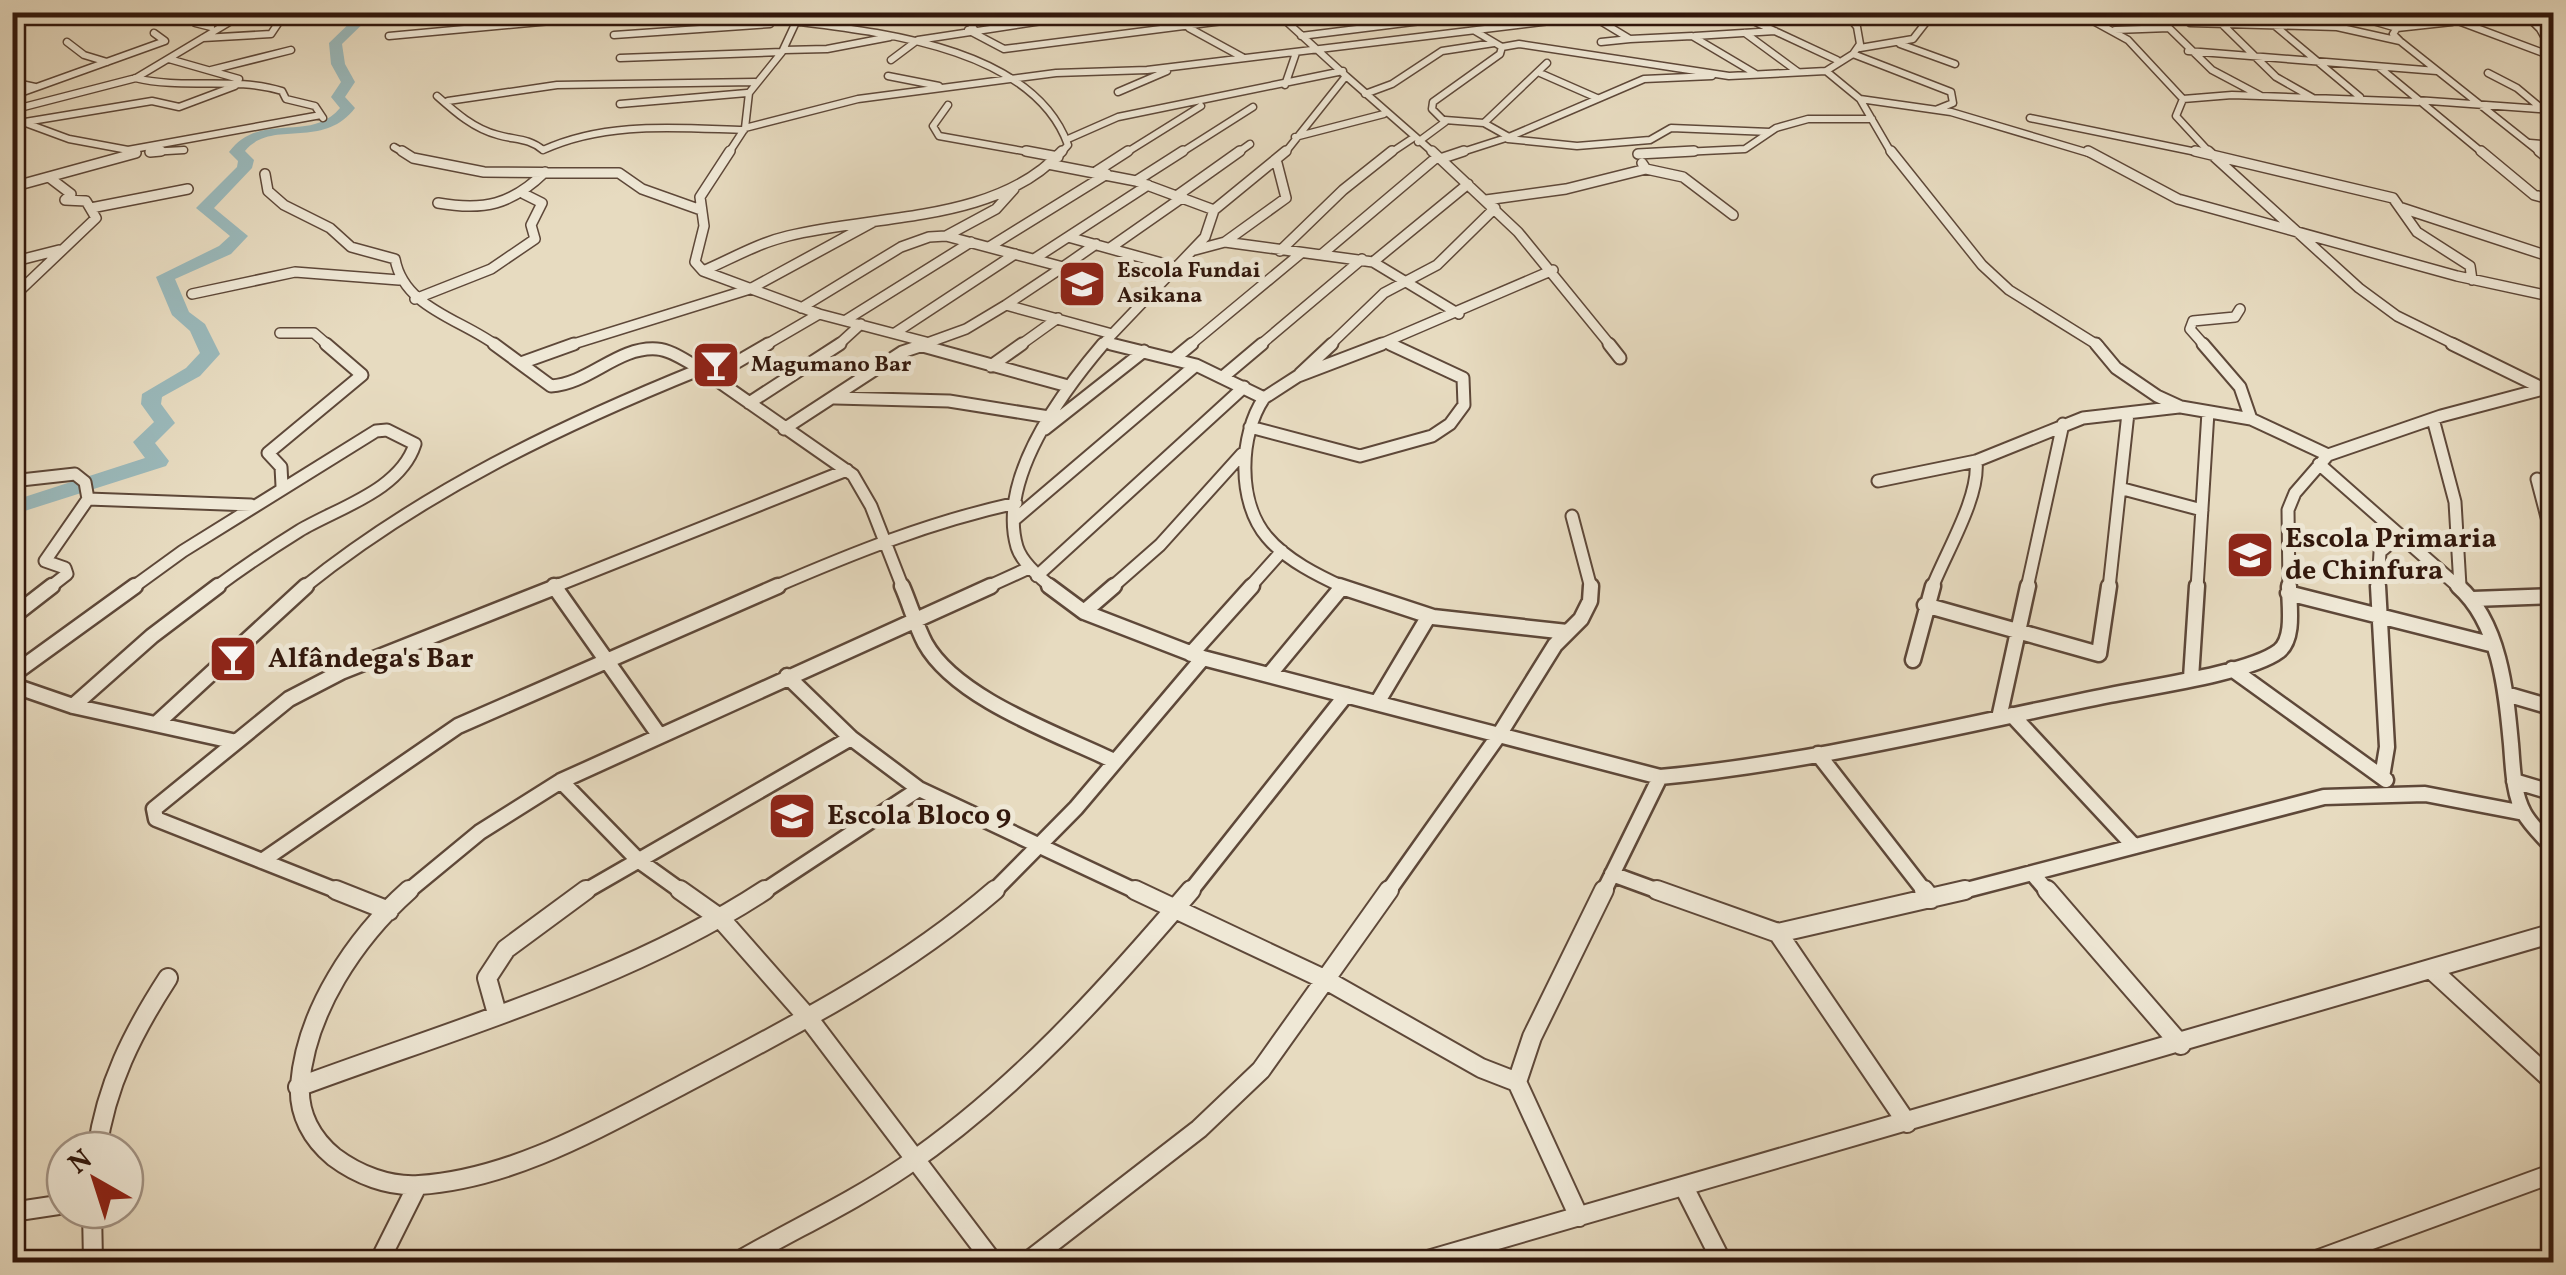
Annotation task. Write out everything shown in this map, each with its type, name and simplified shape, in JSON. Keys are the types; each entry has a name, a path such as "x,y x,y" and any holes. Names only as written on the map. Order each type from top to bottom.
{"street":[{"path":"88,12 112,20"},
{"path":"203,38 271,34 283,16 292,12"},
{"path":"501,26 507,12"},
{"path":"389,36 649,12"},
{"path":"763,12 770,24"},
{"path":"614,35 879,12"},
{"path":"962,12 971,29 998,49 1294,12"},
{"path":"891,60 913,42 971,29 1102,12"},
{"path":"1437,12 1498,45"},
{"path":"543,150 564,140 606,133 745,129 858,99 1011,80 1178,66 1624,12"},
{"path":"1734,12 1775,31 1796,46 1837,60"},
{"path":"1844,12 1858,27 1856,51"},
{"path":"1826,71 1837,60 1856,51 1900,44 1918,36 1934,12"},
{"path":"2077,12 2132,44 2183,99"},
{"path":"2179,12 2187,22 2342,28 2400,41"},
{"path":"2342,12 2398,28 2459,22"},
{"path":"2389,12 2419,24"},
{"path":"2434,12 2554,55"},
{"path":"2523,12 2540,28 2554,55"},
{"path":"2222,24 2229,13 2277,26 2360,97"},
{"path":"195,24 210,27 243,14"},
{"path":"1277,14 1384,114 1490,204 1553,270 1620,358"},
{"path":"1590,14 1630,39"},
{"path":"1300,36 1445,18"},
{"path":"794,22 849,26 962,56 1011,80 1043,103 1068,140"},
{"path":"794,22 783,51 747,92 742,106 745,129 710,176 700,197 704,226 695,262 703,271 819,314 1068,386"},
{"path":"2222,24 2276,77 2315,99"},
{"path":"15,118 135,78 203,38 210,27"},
{"path":"1189,28 1244,58"},
{"path":"2108,30 2169,28 2188,51 2217,74 2267,99"},
{"path":"2398,28 2393,34 2400,41 2554,163"},
{"path":"1601,42 1775,31"},
{"path":"12,96 165,41 154,33"},
{"path":"1745,33 1798,72"},
{"path":"620,58 827,49 894,36"},
{"path":"1692,36 1758,75"},
{"path":"67,42 84,55 109,62"},
{"path":"1365,94 1392,84 1442,51 1498,45 1519,44 1616,57 1728,76"},
{"path":"1900,44 1955,64"},
{"path":"1498,45 1500,54 1433,102 1432,109 1446,120 1484,123 1507,138 1546,146 1658,138 1671,128 1770,132"},
{"path":"211,70 290,50"},
{"path":"1856,51 1951,92 1953,103 1935,110"},
{"path":"2188,51 2436,71"},
{"path":"1286,84 1296,52"},
{"path":"1616,57 1644,79"},
{"path":"15,118 152,101 179,107 235,86 239,79 169,59"},
{"path":"1484,123 1547,63"},
{"path":"1118,92 1178,66"},
{"path":"2380,68 2539,199 2554,200"},
{"path":"1321,255 1439,158 1507,138 1644,79 1826,71 1860,99 1900,167 1960,232 1982,265 2016,294 2099,346 2136,384 2181,407"},
{"path":"1540,72 1597,98"},
{"path":"2488,73 2518,88 2554,119"},
{"path":"802,308 900,247 946,236 996,209 1014,189 1058,157 1068,140 1100,120 1345,74"},
{"path":"1345,74 1277,164 1214,210 1195,250 1108,338 1068,386 1039,433 1016,503 1015,518 1017,548 1033,572 1084,612 1197,656 1346,696 1660,777 1738,770 2232,669 2282,648 2290,632 2288,510 2323,460 2432,418 2548,387"},
{"path":"888,76 945,88"},
{"path":"12,188 133,151 322,116 315,106 286,99 278,88 161,86 135,78"},
{"path":"12,82 38,88"},
{"path":"448,101 557,85 755,82"},
{"path":"620,104 747,92"},
{"path":"2183,99 2232,95 2267,99 2360,97 2554,110"},
{"path":"438,96 448,101 461,118 494,135 532,141 543,150"},
{"path":"1860,99 1935,110 2096,154 2168,196 2472,280 2554,297"},
{"path":"2183,99 2176,116 2208,154 2359,288 2412,326 2548,387"},
{"path":"989,247 1206,102"},
{"path":"948,105 934,126 938,136 1058,157"},
{"path":"1136,181 1253,107"},
{"path":"1295,137 1384,114"},
{"path":"1638,154 1744,148 1770,132 1819,117 1872,119"},
{"path":"15,118 69,138 133,151 184,150"},
{"path":"2030,118 2126,135 2394,198 2423,237 2470,266 2472,280"},
{"path":"1280,251 1382,157 1446,120"},
{"path":"2096,154 2126,135"},
{"path":"1624,142 1638,154 1646,169"},
{"path":"2528,143 2554,145"},
{"path":"1110,248 1250,144"},
{"path":"394,147 413,158 484,172 619,173 642,189 702,210"},
{"path":"438,203 482,210 524,194 543,172 543,150"},
{"path":"1048,164 1136,181 1214,210"},
{"path":"1195,250 1225,242 1286,198 1277,164"},
{"path":"1084,612 1160,545 1242,454 1264,398 1298,376 1362,312 1406,280 1437,264 1490,204 1646,169 1683,177 1733,215"},
{"path":"265,174 268,192 284,205 330,228 351,247 395,259 399,280 415,299 472,326 559,387 612,360 652,350 707,372 847,470 871,506 926,645 948,671 985,698 1114,760"},
{"path":"12,298 96,218 86,200 65,200 70,194 50,178"},
{"path":"1224,376 1468,184"},
{"path":"1034,259 1148,185"},
{"path":"91,208 188,189"},
{"path":"703,271 775,240 941,209 1014,189"},
{"path":"415,299 491,269 535,239 530,224 542,203 524,194"},
{"path":"2402,208 2554,258"},
{"path":"521,363 619,327 750,289 880,219"},
{"path":"946,236 1063,267"},
{"path":"1068,237 1176,267"},
{"path":"846,320 971,242"},
{"path":"1225,242 1368,261 1458,314"},
{"path":"784,428 922,343 966,329 1096,244"},
{"path":"12,262 60,250"},
{"path":"895,333 1015,254"},
{"path":"1175,358 1300,254"},
{"path":"1298,376 1389,343 1553,270"},
{"path":"192,294 274,271 342,271 399,280"},
{"path":"1006,305 1058,318 1144,351 1196,365 1264,398"},
{"path":"2240,309 2236,317 2193,321 2190,329 2240,387 2252,420"},
{"path":"156,724 270,618 352,550 417,506 605,410 707,372 819,314"},
{"path":"991,366 1058,318"},
{"path":"750,403 832,351 861,324"},
{"path":"280,334 314,333 362,375 355,386 315,412 268,453 281,467 282,486"},
{"path":"1250,426 1360,456 1440,432 1464,405 1463,378 1389,343"},
{"path":"1039,433 1144,351"},
{"path":"1015,518 1196,365"},
{"path":"1244,387 1033,572 787,676 561,782 509,811 441,861 389,911 326,989 298,1087 302,1122 326,1152 368,1176 418,1186 477,1174 543,1152 809,1018 934,938 992,893 1040,846 1282,552"},
{"path":"12,398 12,406"},
{"path":"835,398 949,401 1049,417"},
{"path":"1878,480 1976,461 2063,424 2128,412 2181,407 2252,420 2323,460 2398,537 2474,599 2494,645 2506,694 2514,782 2524,813 2554,849"},
{"path":"1924,605 2092,655 2102,650 2123,489 2128,412"},
{"path":"2191,678 2208,412"},
{"path":"2432,418 2455,502 2460,586"},
{"path":"2006,716 2016,633 2063,424"},
{"path":"12,675 105,605 282,486 382,429 415,444 414,452 384,484 334,509 238,570 119,660 72,706"},
{"path":"1242,454 1252,509 1260,528 1282,552 1342,588 1427,619 1567,632"},
{"path":"1912,660 1924,605 1953,533 1968,510 1978,478 1976,461"},
{"path":"389,911 152,816 232,741 289,699 340,672 847,470"},
{"path":"12,482 75,474 87,489 252,504"},
{"path":"2536,479 2554,544"},
{"path":"12,616 66,574 65,568 47,565 45,561 87,489"},
{"path":"2123,489 2202,510"},
{"path":"262,862 458,726 884,539 939,520 1016,503"},
{"path":"1027,1262 1199,1129 1261,1070 1499,735 1567,632 1581,619 1590,601 1591,582 1572,516"},
{"path":"2382,777 2387,746 2377,560 2380,552 2398,537"},
{"path":"554,586 659,735"},
{"path":"1269,675 1342,588"},
{"path":"2288,593 2494,645"},
{"path":"2474,599 2554,596"},
{"path":"1377,704 1427,619"},
{"path":"2232,669 2401,790"},
{"path":"787,676 850,738 919,788 1326,980 1481,1068 1516,1082 1579,1217"},
{"path":"12,685 72,706 232,741"},
{"path":"2506,694 2554,708"},
{"path":"737,1262 917,1158 991,1099 1083,1014 1178,910 1346,696"},
{"path":"2006,716 2134,846"},
{"path":"496,1010 486,984 502,949 551,910 850,738"},
{"path":"1818,754 1931,899"},
{"path":"1516,1082 1532,1037 1660,777"},
{"path":"561,782 638,860 721,919 809,1018 993,1262"},
{"path":"2514,782 2554,793"},
{"path":"298,1087 576,983 721,919 919,788"},
{"path":"1612,874 1778,932 1931,899 2324,797 2431,791 2524,813"},
{"path":"2032,873 2181,1045"},
{"path":"1778,932 1908,1123"},
{"path":"1421,1262 2181,1045 2554,933"},
{"path":"2432,970 2554,1082"},
{"path":"99,1130 119,1057 168,978"},
{"path":"2311,1262 2554,1173"},
{"path":"379,1262 418,1186"},
{"path":"1684,1187 1722,1262"},
{"path":"12,1212 45,1207"},
{"path":"92,1230 92,1262"}],"waterway":[{"path":"92,483 158,461 144,442 165,423 151,404 152,394 193,372 210,354 198,328 181,315 165,277 225,250 240,236 204,208 244,168 246,160 237,152 247,140 260,134 324,127 337,121 348,108 338,97 348,82 338,64 335,43 369,12"},
{"path":"12,508 79,487"}],"place":[{"name":"Escola Fundai Asikana","path":"1082,284"},
{"name":"Magumano Bar","path":"716,365"},
{"name":"Escola Primaria de Chinfura","path":"2250,555"},
{"name":"Alfândega's Bar","path":"233,659"},
{"name":"Escola Bloco 9","path":"792,816"}]}
